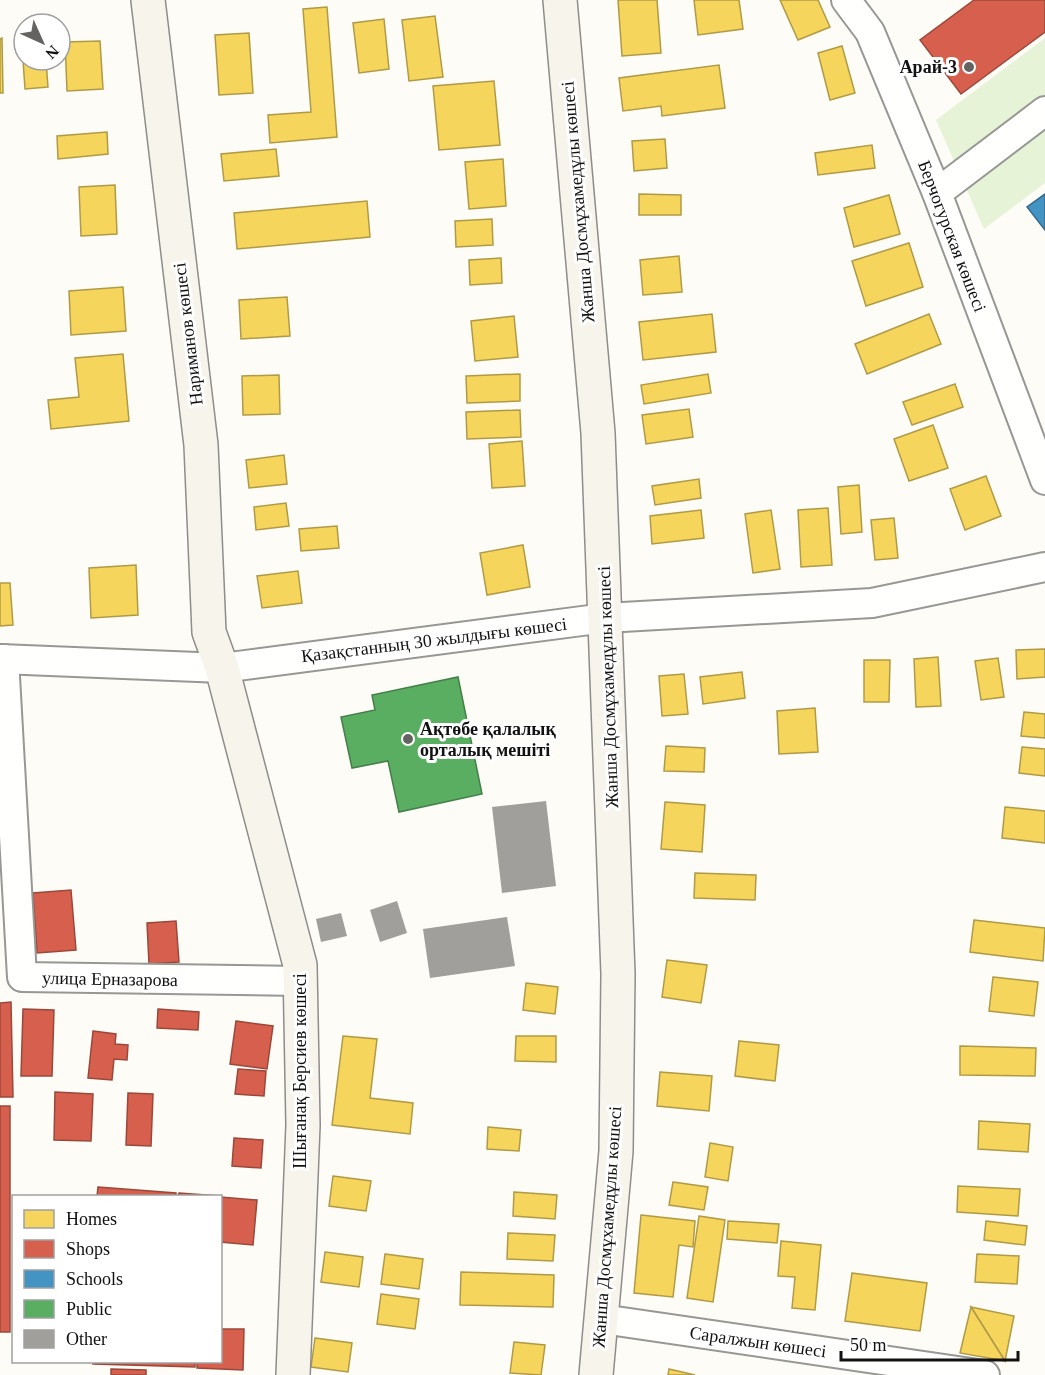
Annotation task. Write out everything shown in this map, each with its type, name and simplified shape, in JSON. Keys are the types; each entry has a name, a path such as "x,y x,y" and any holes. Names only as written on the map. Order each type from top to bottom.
{"street":[{"name":"Нариманов көшесі","path":"148,0 201,445 208,633 222,668"},
{"name":"Жанша Досмұхамедұлы көшесі","path":"560,0 598,433 618,985 616,1151 596,1375"},
{"name":"Берчогурская көшесі","path":"846,0 870,32 937,193 1045,480"},
{"path":"937,193 1045,111"},
{"name":"Қазақстанның 30 жылдығы көшесі","path":"2,659 222,668 605,618 872,603 1045,567"},
{"name":"улица Ерназарова","path":"2,659 22,977 300,981"},
{"name":"Шығанақ Берсиев көшесі","path":"222,668 300,965 303,1125 293,1375"},
{"name":"Саралжын көшесі","path":"602,1319 985,1375"}],"green space":[{"path":"1045,38 1045,183 984,229 936,120"}],"building: Homes":[{"path":"618,0 657,0 661,53 622,56"},
{"path":"694,0 739,0 743,29 698,35"},
{"path":"780,0 818,0 830,27 798,40"},
{"path":"327,7 337,137 270,143 268,115 311,112 303,9"},
{"path":"435,16 443,77 409,81 402,20"},
{"path":"384,19 389,69 359,73 353,23"},
{"path":"249,33 253,93 219,95 215,35"},
{"path":"2,38 3,93 0,93 0,39"},
{"path":"100,41 103,89 67,91 66,72 72,72 72,42"},
{"path":"842,46 855,93 830,100 818,53"},
{"path":"719,65 725,108 662,116 661,106 623,111 619,78"},
{"path":"24,72 47,72 48,87 25,89"},
{"path":"494,81 500,145 439,150 433,86"},
{"path":"107,132 108,154 58,159 57,136"},
{"path":"665,139 667,168 634,171 632,141"},
{"path":"872,145 875,168 818,175 815,153"},
{"path":"276,149 279,176 224,181 221,154"},
{"path":"503,159 506,206 469,209 465,162"},
{"path":"115,185 117,234 81,236 79,187"},
{"path":"639,194 681,195 681,215 639,215"},
{"path":"889,195 900,234 854,247 844,208"},
{"path":"367,201 370,237 237,249 234,213"},
{"path":"492,219 493,245 456,247 455,221"},
{"path":"909,243 923,287 866,306 852,261"},
{"path":"679,256 682,292 643,295 640,260"},
{"path":"501,258 502,283 470,285 469,260"},
{"path":"123,287 126,331 71,335 69,291"},
{"path":"287,297 290,336 241,339 239,300"},
{"path":"712,314 716,352 643,360 639,322"},
{"path":"929,314 941,344 867,374 855,344"},
{"path":"514,316 518,357 475,361 471,321"},
{"path":"123,354 129,421 51,429 48,400 79,397 75,358"},
{"path":"520,374 520,401 467,403 466,376"},
{"path":"708,374 711,393 644,404 641,385"},
{"path":"279,375 280,414 243,415 242,376"},
{"path":"955,384 963,407 912,425 903,402"},
{"path":"689,409 693,437 646,444 642,415"},
{"path":"520,410 521,437 467,439 466,412"},
{"path":"933,425 948,468 909,481 894,439"},
{"path":"522,441 525,486 492,488 489,444"},
{"path":"284,455 287,484 249,488 246,460"},
{"path":"986,476 1001,516 965,530 950,489"},
{"path":"699,479 701,498 655,505 652,486"},
{"path":"859,485 862,532 841,534 838,487"},
{"path":"286,503 289,526 256,530 254,507"},
{"path":"828,508 832,565 801,567 798,510"},
{"path":"701,510 704,538 652,544 650,516"},
{"path":"771,510 780,569 753,573 745,514"},
{"path":"894,518 898,558 875,560 871,520"},
{"path":"337,526 339,548 301,551 299,529"},
{"path":"523,545 530,587 487,595 480,553"},
{"path":"136,565 138,615 91,618 89,568"},
{"path":"298,571 302,603 262,608 257,576"},
{"path":"0,583 10,583 13,625 0,626"},
{"path":"1045,649 1045,677 1017,679 1016,650"},
{"path":"938,657 941,706 916,707 914,659"},
{"path":"998,658 1004,697 981,700 975,661"},
{"path":"864,660 890,660 889,702 864,702"},
{"path":"742,672 745,698 703,704 700,677"},
{"path":"684,674 688,714 662,716 659,676"},
{"path":"815,708 818,752 779,754 777,711"},
{"path":"1024,712 1045,714 1045,738 1021,736"},
{"path":"666,746 705,748 704,772 664,771"},
{"path":"1022,747 1045,749 1045,776 1019,773"},
{"path":"665,802 705,805 702,852 661,849"},
{"path":"1005,807 1045,811 1045,843 1002,838"},
{"path":"695,873 756,875 755,900 694,898"},
{"path":"974,920 1045,928 1043,961 970,952"},
{"path":"667,960 707,965 701,1003 662,997"},
{"path":"993,977 1038,982 1034,1016 989,1011"},
{"path":"526,983 558,987 555,1014 523,1010"},
{"path":"343,1036 377,1039 370,1098 413,1103 410,1134 332,1125"},
{"path":"516,1036 556,1036 556,1062 515,1061"},
{"path":"739,1041 779,1045 775,1081 735,1076"},
{"path":"960,1046 1036,1048 1035,1076 960,1075"},
{"path":"660,1072 712,1076 709,1111 657,1106"},
{"path":"979,1121 1030,1124 1028,1152 978,1149"},
{"path":"488,1127 521,1130 519,1151 487,1149"},
{"path":"710,1143 733,1147 728,1181 705,1177"},
{"path":"333,1176 371,1181 366,1211 329,1206"},
{"path":"673,1182 708,1187 704,1210 669,1205"},
{"path":"958,1186 1020,1189 1018,1216 957,1212"},
{"path":"514,1192 557,1195 555,1219 513,1216"},
{"path":"641,1215 695,1221 693,1247 679,1245 673,1297 634,1293"},
{"path":"699,1216 725,1220 713,1302 687,1298"},
{"path":"728,1221 779,1224 777,1243 727,1239"},
{"path":"986,1221 1027,1226 1025,1245 984,1240"},
{"path":"508,1233 555,1235 553,1261 507,1259"},
{"path":"781,1241 821,1245 815,1310 792,1308 795,1277 778,1276"},
{"path":"325,1252 363,1257 359,1287 321,1282"},
{"path":"385,1254 423,1259 419,1289 381,1284"},
{"path":"977,1254 1019,1256 1017,1284 975,1282"},
{"path":"461,1272 554,1275 553,1307 460,1305"},
{"path":"852,1273 927,1283 920,1331 845,1321"},
{"path":"381,1294 419,1299 415,1329 377,1324"},
{"path":"971,1307 1014,1316 1005,1361"},
{"path":"971,1307 1005,1361 960,1353"},
{"path":"315,1338 352,1343 348,1372 311,1367"},
{"path":"514,1342 545,1345 541,1375 510,1373"},
{"path":"669,1369 695,1375 668,1375"}],"building: Shops":[{"name":"Арай-3","path":"974,0 1045,0 1045,32 961,94 920,40"},
{"path":"71,890 76,950 37,953 33,893"},
{"path":"176,921 179,962 149,964 147,923"},
{"path":"11,1002 13,1097 0,1097 0,1003"},
{"path":"23,1009 54,1010 52,1076 21,1076"},
{"path":"158,1009 199,1012 198,1030 157,1028"},
{"path":"236,1021 273,1026 267,1069 230,1064"},
{"path":"93,1031 116,1034 115,1044 128,1045 127,1060 114,1059 112,1080 88,1078"},
{"path":"238,1069 266,1071 264,1096 235,1094"},
{"path":"55,1092 93,1094 91,1141 54,1140"},
{"path":"128,1093 153,1094 151,1146 126,1145"},
{"path":"0,1106 10,1106 10,1332 0,1332"},
{"path":"234,1138 263,1140 261,1168 232,1166"},
{"path":"98,1187 176,1193 176,1195 97,1195"},
{"path":"179,1193 206,1195 178,1195"},
{"path":"222,1197 257,1200 253,1245 222,1242"},
{"path":"222,1329 244,1329 243,1370 197,1368 197,1363 222,1363"},
{"path":"195,1363 195,1367 93,1364"},
{"path":"111,1369 146,1370 146,1375 111,1375"}],"building: Schools":[{"path":"1045,194 1045,230 1027,207"}],"building: Public":[{"name":"Ақтөбе қалалық орталық мешіті","path":"458,677 482,794 399,812 388,761 352,768 341,717 375,710 372,695"}],"building: Other":[{"path":"546,801 556,886 502,893 492,807"},
{"path":"397,901 407,933 380,942 370,910"},
{"path":"341,913 347,936 321,942 316,919"},
{"path":"507,917 515,966 430,978 423,929"}],"place":[{"name":"Арай-3","path":"969,67"},
{"name":"Ақтөбе қалалық орталық мешіті","path":"408,739"}]}
